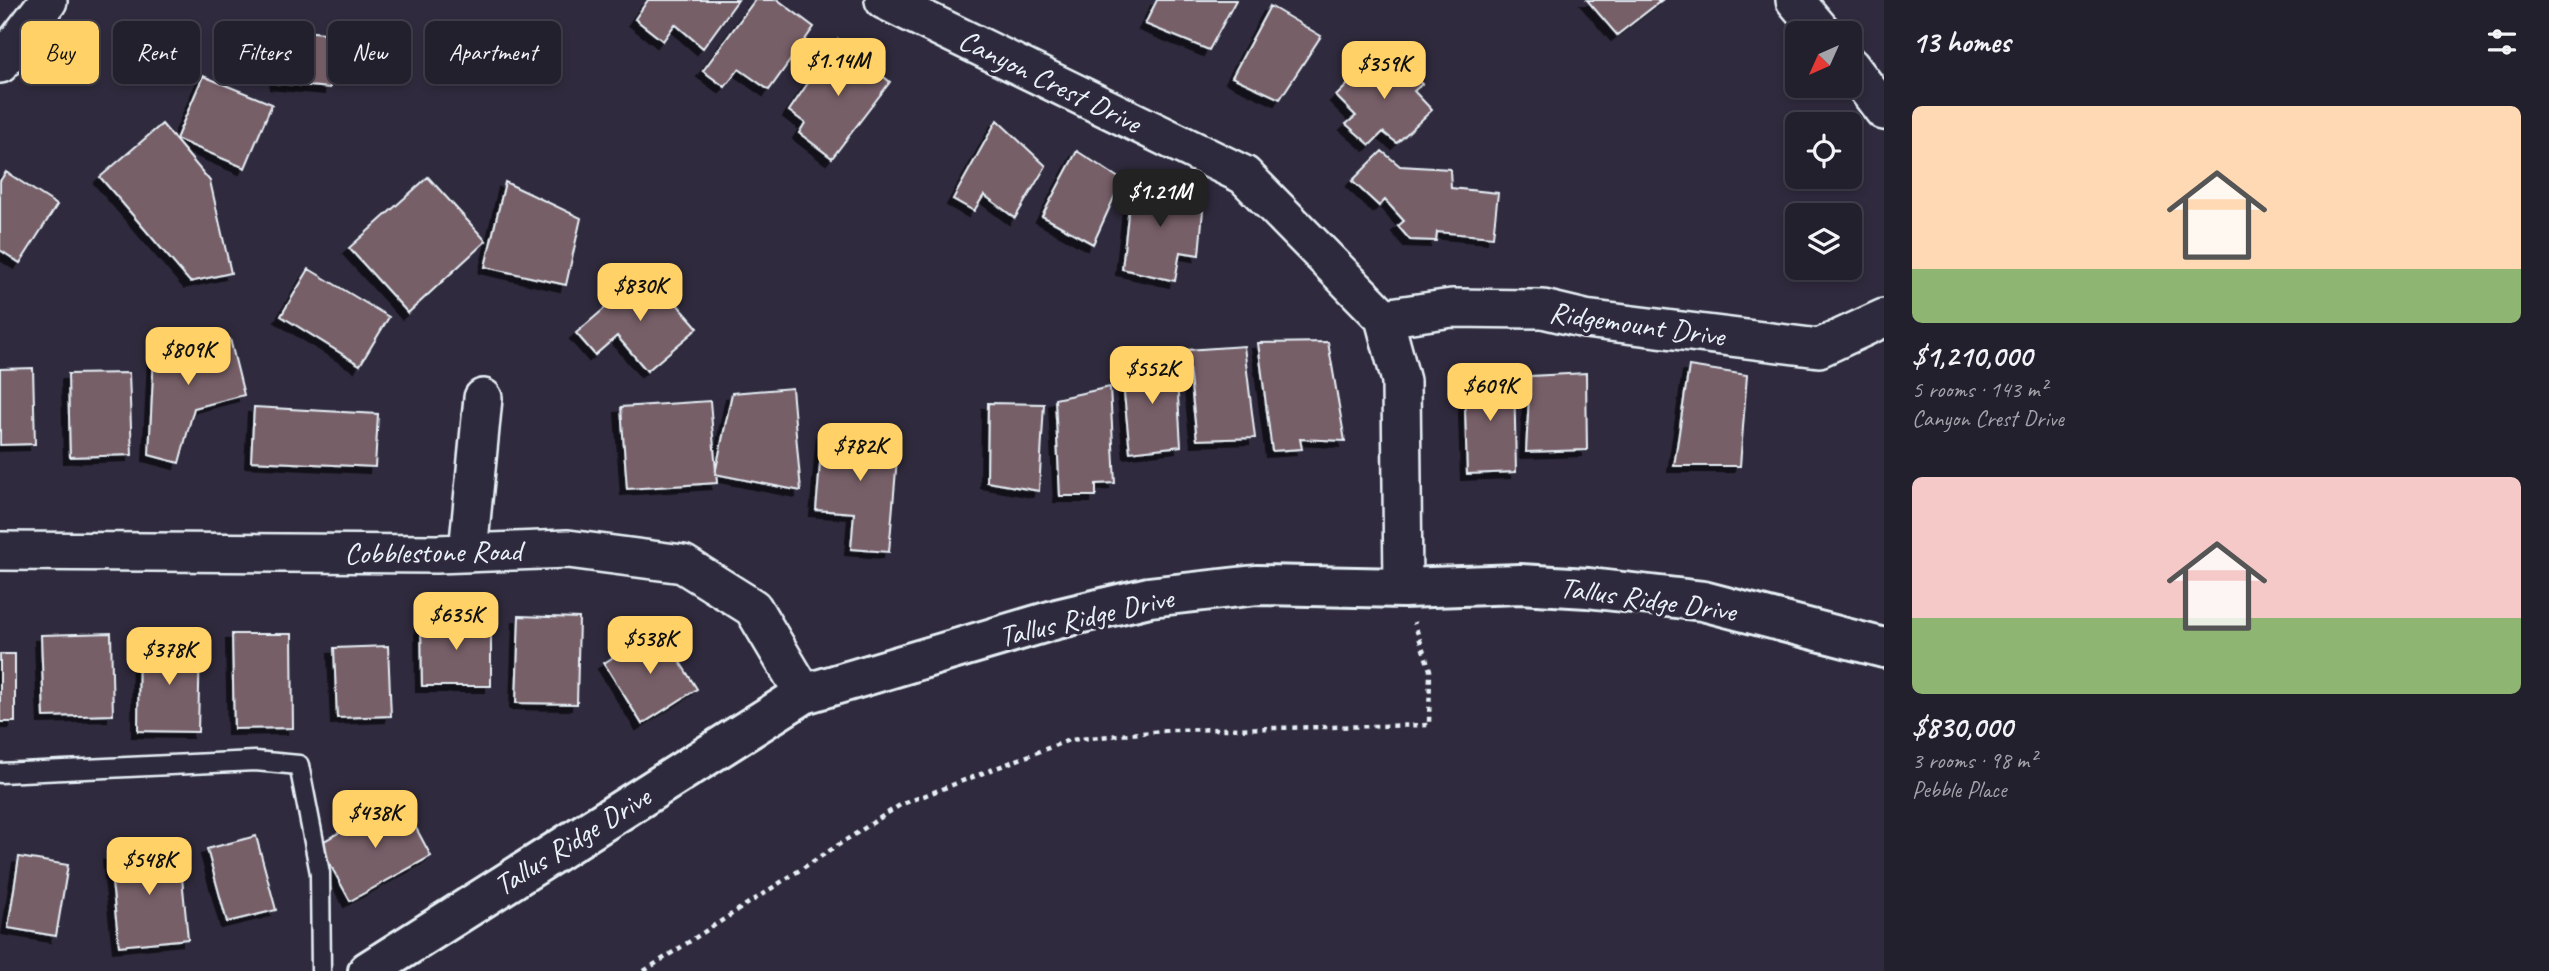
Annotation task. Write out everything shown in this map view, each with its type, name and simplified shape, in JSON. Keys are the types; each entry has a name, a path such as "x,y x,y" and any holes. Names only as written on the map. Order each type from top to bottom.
{"street":[{"name":"Canyon Crest Drive","path":"884,0 1244,174 1384,317 1401,381 1402,588"},
{"path":"1795,0 1813,21"},
{"path":"0,64 48,1"},
{"path":"1862,82 1884,111"},
{"name":"Ridgemount Drive","path":"1384,317 1452,308 1542,309 1585,319 1819,348 1884,318"},
{"path":"468,552 483,398"},
{"name":"Cobblestone Road","path":"0,551 468,552 568,549 683,564 753,608 804,694"},
{"name":"Tallus Ridge Drive","path":"368,971 804,694 1058,618 1149,597 1257,585 1402,588 1520,584 1703,601 1884,648"}],"lane":[{"path":"0,773 256,761 299,765 320,873 321,971"}],"path":[{"path":"644,971 900,805 1069,740 1172,730 1429,726 1430,670 1402,588"}],"building":[{"path":"648,0 738,0 703,48 675,24 663,41 635,19"},
{"path":"755,0 778,0 814,27 769,90 739,69 725,87 703,71"},
{"path":"1157,0 1236,0 1209,50 1145,24"},
{"path":"1587,0 1662,0 1617,35"},
{"path":"1270,6 1321,36 1280,99 1232,77"},
{"path":"314,32 328,33 330,88 287,84 314,84"},
{"path":"838,39 890,82 832,158 799,133 805,123 789,111"},
{"path":"1382,51 1422,84 1414,91 1432,110 1397,143 1383,132 1370,145 1346,124 1356,116 1336,96"},
{"path":"203,76 214,80 214,84 223,84 272,104 245,168 176,139"},
{"path":"997,120 1046,166 1015,218 984,195 974,211 953,199"},
{"path":"162,124 210,181 231,273 190,282 100,177"},
{"path":"1077,151 1122,180 1093,244 1042,216"},
{"path":"1382,151 1400,166 1450,169 1451,188 1498,193 1493,237 1437,232 1436,241 1410,240 1398,226 1404,221 1385,200 1379,206 1352,181"},
{"path":"6,172 57,205 20,263 0,250 0,181"},
{"path":"428,177 486,241 408,313 349,248"},
{"path":"1132,178 1171,182 1168,195 1204,199 1199,255 1180,252 1175,281 1122,269"},
{"path":"505,182 581,218 566,285 485,267"},
{"path":"309,269 389,317 360,365 281,316"},
{"path":"648,271 698,328 647,371 617,336 595,355 576,333"},
{"path":"155,335 230,339 244,395 194,408 179,463 149,455"},
{"path":"1328,342 1345,441 1300,439 1302,449 1272,451 1258,343"},
{"path":"1244,346 1255,438 1197,440 1187,350"},
{"path":"1176,362 1181,446 1130,452 1121,364"},
{"path":"1689,366 1747,375 1740,466 1674,466"},
{"path":"33,368 35,444 0,445 0,369"},
{"path":"1514,371 1516,472 1467,474 1464,375"},
{"path":"129,373 132,455 70,457 68,374"},
{"path":"1586,373 1587,450 1526,452 1530,376"},
{"path":"1110,387 1115,483 1096,484 1096,496 1060,496 1055,399"},
{"path":"792,388 801,491 715,474 732,393"},
{"path":"710,401 717,483 627,489 621,407"},
{"path":"988,403 1044,404 1039,491 987,482"},
{"path":"254,407 378,414 375,467 251,461"},
{"path":"823,429 899,435 889,552 851,549 854,513 816,510"},
{"path":"519,616 579,618 577,704 516,703"},
{"path":"491,617 491,686 422,686 421,618"},
{"path":"659,629 697,689 642,724 604,663"},
{"path":"111,633 113,715 44,717 41,635"},
{"path":"232,634 292,634 293,728 234,729"},
{"path":"139,642 200,643 198,732 138,731"},
{"path":"388,646 391,716 337,718 334,648"},
{"path":"0,654 15,654 15,722 0,722"},
{"path":"400,798 431,856 350,901 319,844"},
{"path":"256,836 276,910 227,922 207,849"},
{"path":"179,847 188,939 119,946 109,855"},
{"path":"19,857 68,865 56,936 8,928"}]}
